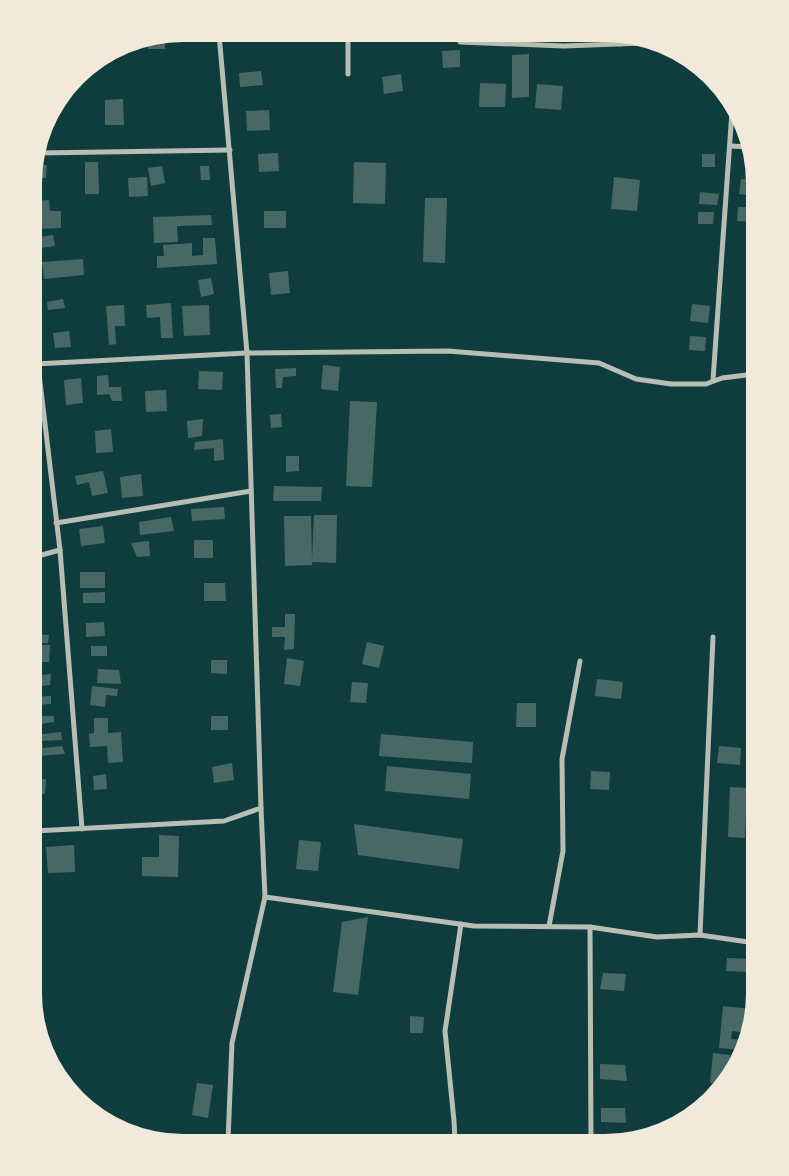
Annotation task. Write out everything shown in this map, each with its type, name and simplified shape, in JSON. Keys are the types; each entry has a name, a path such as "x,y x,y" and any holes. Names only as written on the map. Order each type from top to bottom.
{"street":[{"path":"220,42 247,353 265,897 232,1043 228,1134"},
{"path":"348,42 348,74"},
{"path":"460,42 564,46 623,44"},
{"path":"713,380 732,120"},
{"path":"731,146 741,147"},
{"path":"46,153 230,150"},
{"path":"42,364 247,353 448,351 599,363 636,379 671,384 706,384 713,380 746,375"},
{"path":"42,412 60,550 82,829"},
{"path":"56,523 251,491"},
{"path":"42,555 60,550"},
{"path":"700,935 714,637"},
{"path":"549,926 563,851 562,759 580,661"},
{"path":"42,831 224,821 261,808"},
{"path":"265,897 474,926 590,926 656,937 700,935 746,942"},
{"path":"455,1134 445,1031 460,924"},
{"path":"590,926 591,1134"}],"building":[{"path":"165,44 165,49 148,49 148,47"},
{"path":"460,50 460,67 443,68 442,51"},
{"path":"529,54 529,97 512,98 512,55"},
{"path":"261,71 263,85 240,87 239,73"},
{"path":"401,74 403,91 384,94 382,77"},
{"path":"480,83 506,84 505,107 479,107"},
{"path":"537,84 563,86 561,110 535,108"},
{"path":"123,99 124,125 105,125 105,100"},
{"path":"269,110 270,130 247,131 246,111"},
{"path":"278,153 279,171 259,172 258,154"},
{"path":"702,154 715,154 715,167 702,167"},
{"path":"85,162 98,162 99,194 85,194"},
{"path":"354,162 386,163 385,204 353,203"},
{"path":"44,165 47,165 46,178 43,178"},
{"path":"162,166 165,183 151,186 148,168"},
{"path":"200,166 209,166 210,180 201,180"},
{"path":"147,177 148,196 129,197 128,178"},
{"path":"614,177 640,180 637,211 611,209"},
{"path":"741,179 746,179 746,195 739,194"},
{"path":"700,192 719,194 717,205 699,204"},
{"path":"425,198 447,198 445,263 423,262"},
{"path":"42,200 49,200 50,211 61,211 61,228 42,229"},
{"path":"738,207 746,207 746,222 737,221"},
{"path":"264,211 286,211 286,228 264,228"},
{"path":"698,212 714,212 713,224 698,224"},
{"path":"211,215 212,225 177,226 178,242 154,243 153,217"},
{"path":"53,235 55,246 42,248 42,237"},
{"path":"203,238 215,238 217,264 157,268 157,256 164,256 163,245 192,243 192,256 203,255"},
{"path":"83,259 84,275 44,279 42,262"},
{"path":"288,271 290,293 271,295 269,273"},
{"path":"211,278 214,294 201,297 198,280"},
{"path":"63,299 65,308 48,310 47,302"},
{"path":"171,303 173,338 161,338 160,317 147,318 146,305"},
{"path":"692,304 710,306 708,323 690,321"},
{"path":"124,305 125,326 115,326 116,344 109,345 106,306"},
{"path":"209,305 210,335 184,336 182,306"},
{"path":"69,331 71,347 55,348 53,333"},
{"path":"690,336 706,337 705,351 689,350"},
{"path":"323,365 340,367 338,391 321,389"},
{"path":"296,368 296,376 283,377 282,388 276,388 275,369"},
{"path":"199,371 223,372 222,390 198,389"},
{"path":"108,375 109,387 121,387 122,401 112,401 109,394 97,395 97,376"},
{"path":"81,378 83,403 66,405 64,380"},
{"path":"166,390 167,411 146,412 145,391"},
{"path":"350,401 377,402 372,487 346,486"},
{"path":"281,414 282,427 271,428 270,415"},
{"path":"203,419 202,436 188,438 187,421"},
{"path":"111,429 113,452 96,453 95,431"},
{"path":"223,439 224,460 214,461 214,448 194,450 195,442"},
{"path":"286,456 299,456 299,471 286,472"},
{"path":"103,471 108,493 92,496 89,482 77,485 75,476"},
{"path":"141,474 143,496 122,498 120,477"},
{"path":"274,486 322,487 321,501 273,501"},
{"path":"224,507 225,519 192,521 191,509"},
{"path":"314,515 337,515 336,563 312,562 312,565 285,566 284,516 311,516 312,559"},
{"path":"171,517 174,531 140,535 139,522"},
{"path":"103,526 105,543 81,546 79,529"},
{"path":"194,540 213,540 213,558 194,558"},
{"path":"149,541 150,556 137,557 131,543"},
{"path":"80,572 105,572 105,588 80,588"},
{"path":"204,583 225,583 226,601 204,601"},
{"path":"105,592 105,603 83,603 83,593"},
{"path":"285,614 295,614 294,649 284,650 285,637 272,637 272,627 285,627"},
{"path":"104,622 105,636 86,637 86,623"},
{"path":"42,635 49,635 48,643 42,643"},
{"path":"367,642 384,646 379,668 362,664"},
{"path":"42,645 50,645 49,662 42,662"},
{"path":"91,646 107,646 107,656 91,656"},
{"path":"287,658 304,661 300,686 284,684"},
{"path":"211,660 227,660 227,674 211,673"},
{"path":"98,669 119,670 121,684 97,683"},
{"path":"51,674 50,685 42,686 42,675"},
{"path":"597,679 623,682 621,699 595,696"},
{"path":"352,682 368,683 366,703 350,702"},
{"path":"92,686 118,689 117,696 106,695 105,707 90,705"},
{"path":"51,696 51,704 42,705 42,697"},
{"path":"517,703 536,703 536,727 516,727"},
{"path":"42,716 54,716 54,722 42,724"},
{"path":"211,716 228,716 228,730 211,730"},
{"path":"94,718 108,718 108,733 121,732 123,762 108,763 107,746 90,747 89,734 94,733"},
{"path":"61,732 62,740 42,741 42,734"},
{"path":"381,734 473,742 472,763 379,756"},
{"path":"42,741 43,748 62,746 65,754 42,756"},
{"path":"719,746 741,748 740,765 717,763"},
{"path":"232,763 234,780 214,783 212,767"},
{"path":"387,766 471,774 469,799 385,791"},
{"path":"591,771 610,772 609,790 590,789"},
{"path":"106,774 107,789 94,790 93,776"},
{"path":"42,779 46,779 45,794 42,794"},
{"path":"730,787 746,788 745,838 728,837"},
{"path":"354,824 463,839 459,869 358,855"},
{"path":"159,835 179,836 178,877 142,876 142,857 159,857"},
{"path":"299,840 321,842 318,871 296,869"},
{"path":"74,845 75,872 48,873 46,847"},
{"path":"368,917 358,995 333,992 342,922"},
{"path":"727,958 746,959 746,972 726,971"},
{"path":"603,973 626,974 624,991 600,989"},
{"path":"723,1006 745,1008 741,1032 732,1031 731,1039 738,1039 734,1049 719,1048"},
{"path":"410,1016 424,1017 423,1033 410,1033"},
{"path":"713,1053 730,1055 723,1071 714,1083 710,1083"},
{"path":"600,1064 625,1065 627,1081 600,1079"},
{"path":"197,1083 213,1085 208,1118 192,1115"},
{"path":"601,1108 625,1108 626,1123 601,1122"}]}
